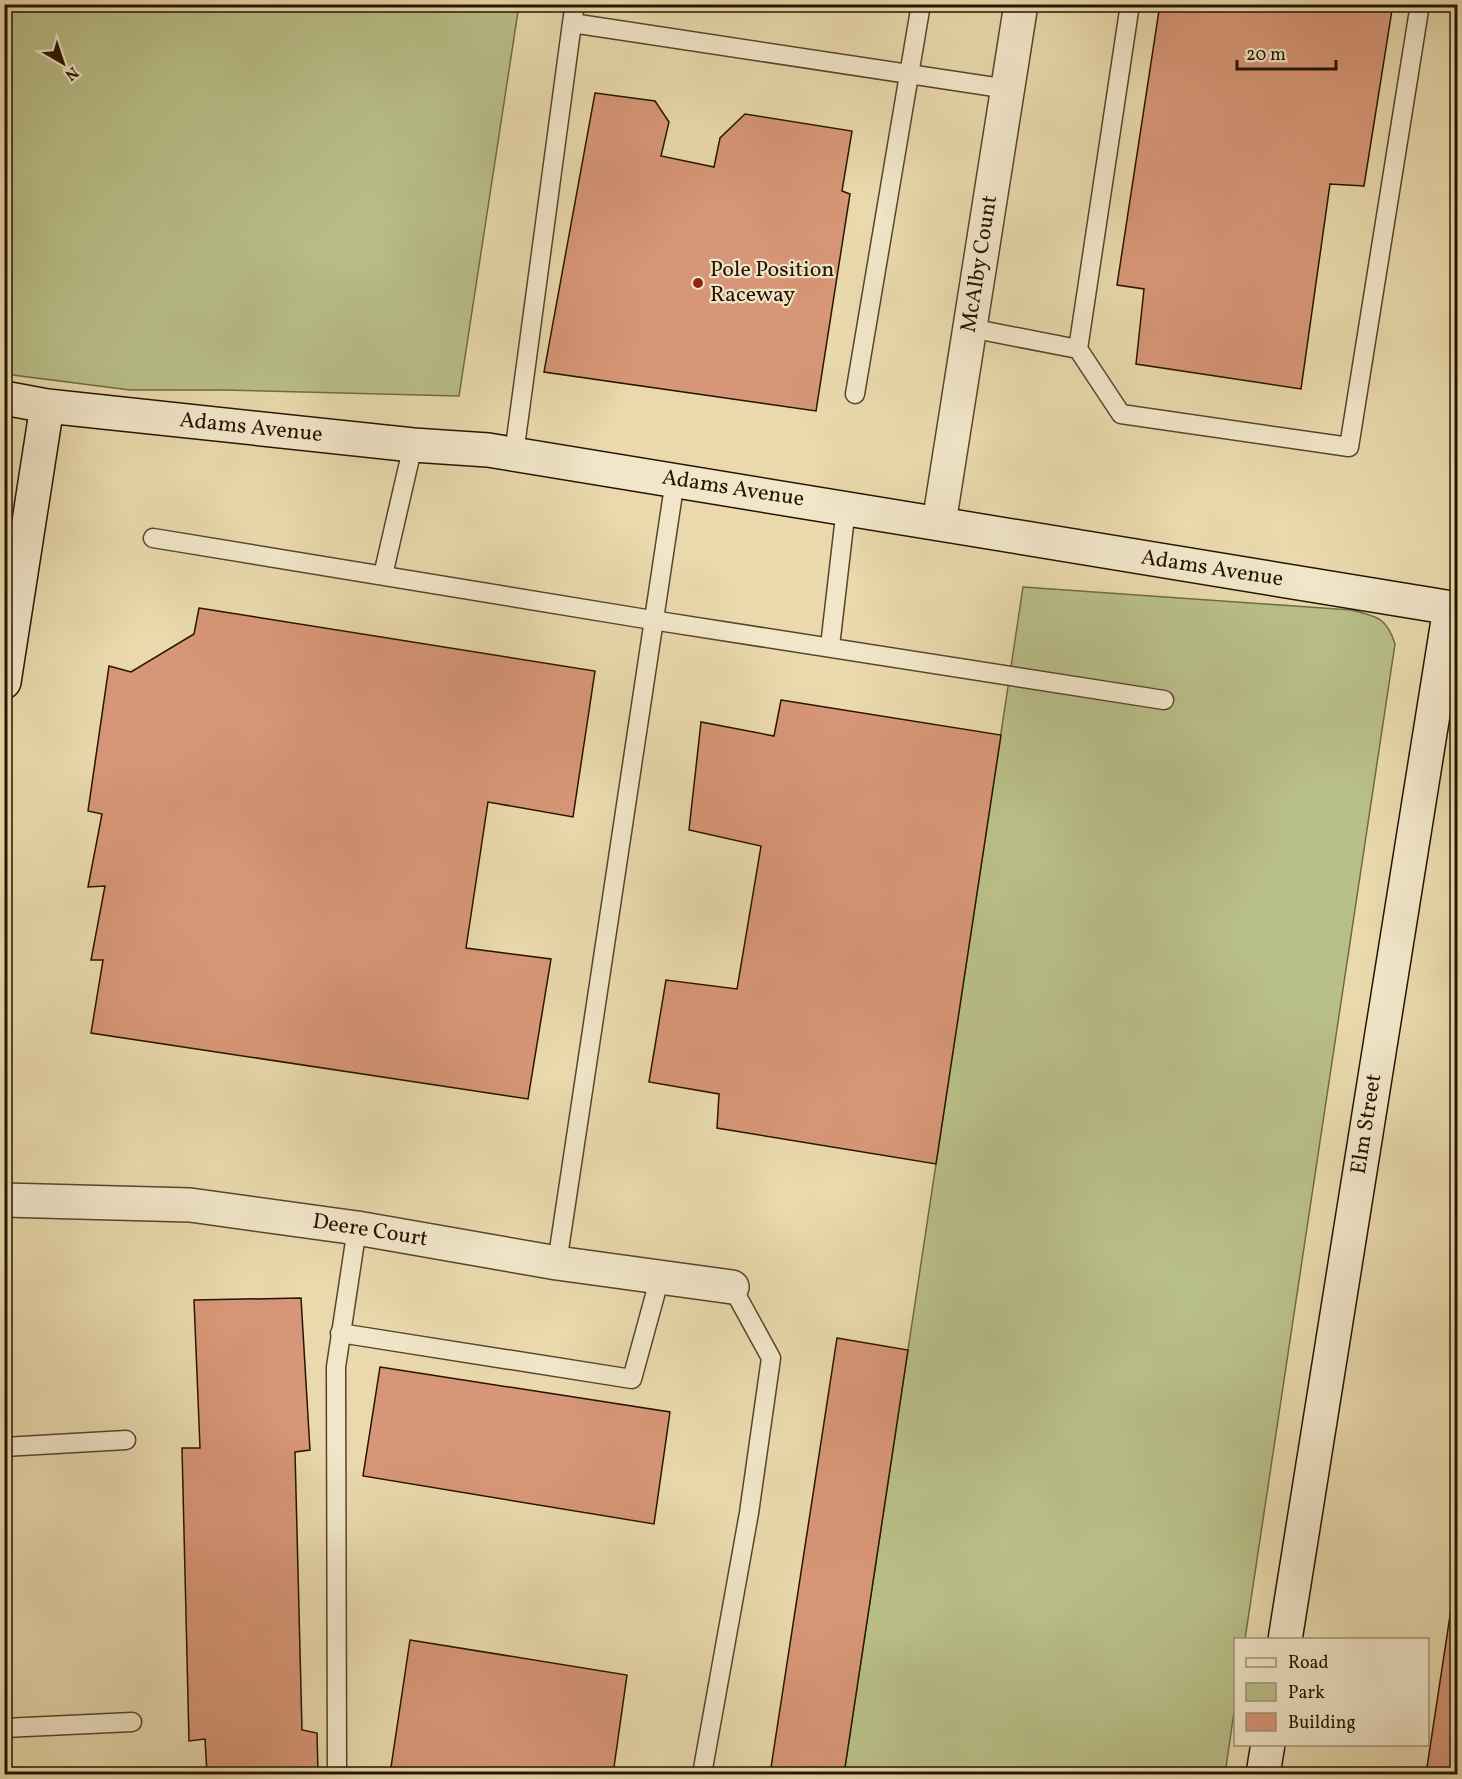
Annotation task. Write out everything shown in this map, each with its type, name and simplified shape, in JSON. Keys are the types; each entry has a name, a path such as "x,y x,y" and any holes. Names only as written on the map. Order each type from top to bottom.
{"street":[{"name":"McAlby Count","path":"939,523 1021,4"},
{"name":"Adams Avenue","path":"4,398 47,406 413,445 488,450 1454,609"},
{"path":"4,682 7,639 47,406"},
{"name":"Elm Street","path":"1285,1638 1454,609"},
{"name":"Deere Court","path":"4,1200 190,1205 357,1228 557,1263 732,1287"},
{"path":"1263,1774 1268,1746"}],"lane":[{"path":"855,394 921,4"},
{"path":"1130,4 1078,349 1121,414 1349,447 1420,4"},
{"path":"514,454 573,14 910,75 1008,89"},
{"path":"970,328 1078,349"},
{"path":"382,575 413,445"},
{"path":"557,1263 652,620 675,480"},
{"path":"830,646 846,508"},
{"path":"153,538 652,620 1164,700"},
{"path":"337,1774 336,1367 357,1228"},
{"path":"340,1333 632,1379 660,1277"},
{"path":"702,1774 749,1514 771,1358 732,1287"},
{"path":"4,1447 126,1440"},
{"path":"4,1728 132,1722"}],"green space":[{"path":"5,4 519,5 459,396 130,390 5,374"},
{"path":"1023,587 1351,610 1368,614 1384,623 1395,644 1245,1638 1234,1638 1234,1712 1225,1774 844,1774"}],"building":[{"path":"1160,4 1353,4 1392,10 1364,186 1330,184 1301,389 1136,364 1144,289 1117,285"},
{"name":"Pole Position Raceway","path":"595,93 655,101 669,122 661,156 714,167 720,138 745,114 852,131 842,191 850,194 816,411 544,372"},
{"path":"199,608 595,671 573,817 488,802 466,948 551,959 528,1099 91,1033 103,960 91,960 105,886 88,887 102,814 88,811 109,666 131,672 194,634"},
{"path":"781,700 1001,735 936,1164 717,1128 719,1094 649,1082 666,980 737,989 761,846 689,830 701,722 774,736"},
{"path":"301,1298 310,1450 295,1452 302,1730 317,1733 318,1774 207,1774 205,1739 189,1741 182,1448 200,1448 194,1300"},
{"path":"837,1338 908,1350 844,1774 770,1774"},
{"path":"380,1367 670,1412 654,1524 363,1476"},
{"path":"1458,1563 1458,1774 1426,1774"},
{"path":"410,1640 627,1675 613,1774 390,1774"}],"place":[{"name":"Pole Position Raceway","path":"698,283"}]}
